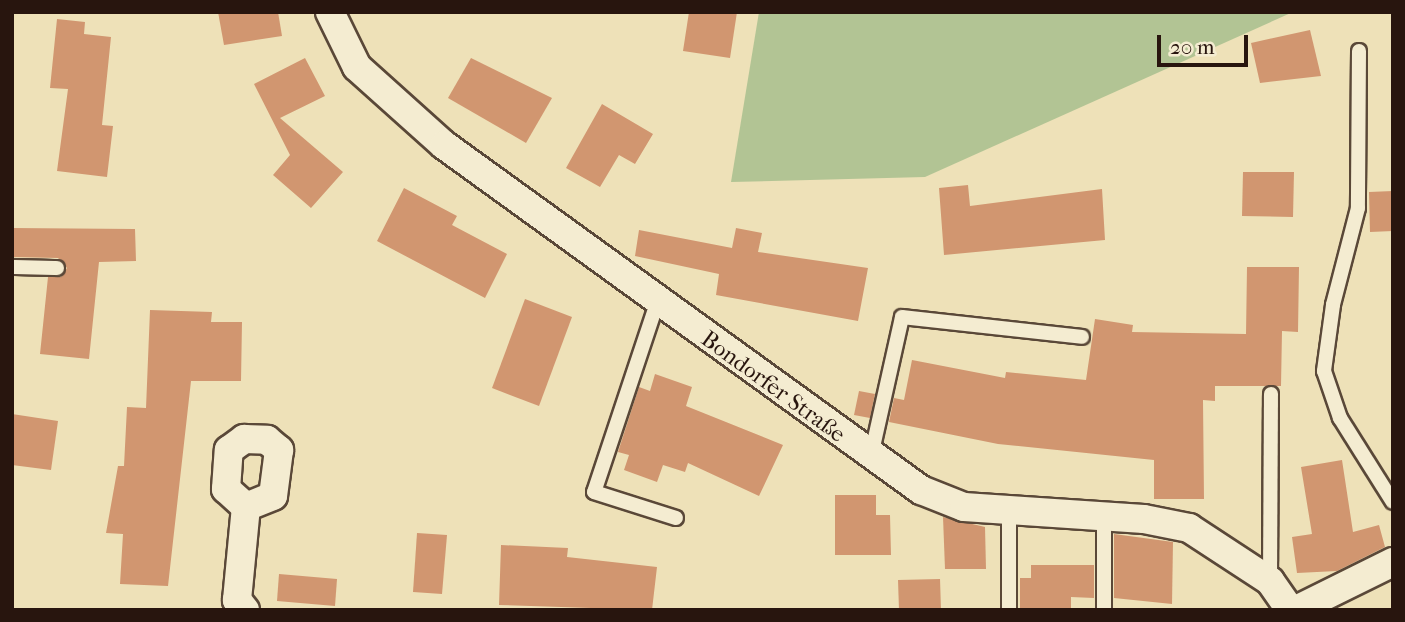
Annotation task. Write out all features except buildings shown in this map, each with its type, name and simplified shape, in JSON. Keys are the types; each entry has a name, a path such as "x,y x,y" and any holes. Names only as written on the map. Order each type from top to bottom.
{"street":[{"name":"Bondorfer Straße","path":"330,12 357,67 444,145 871,458 932,495 964,507 1104,517 1189,528 1270,581 1290,610"},
{"path":"245,610 237,600 246,507"},
{"path":"1296,610 1393,562"}],"lane":[{"path":"1359,51 1358,208 1333,305 1324,371 1340,418 1393,502"},
{"path":"12,267 57,268"},
{"path":"657,303 594,492 676,518"},
{"path":"871,458 902,317 1082,337"},
{"path":"1270,581 1272,394"},
{"path":"1009,510 1009,610"},
{"path":"1104,517 1104,610"}],"green space":[{"path":"759,12 1293,12 925,177 731,182"}]}
